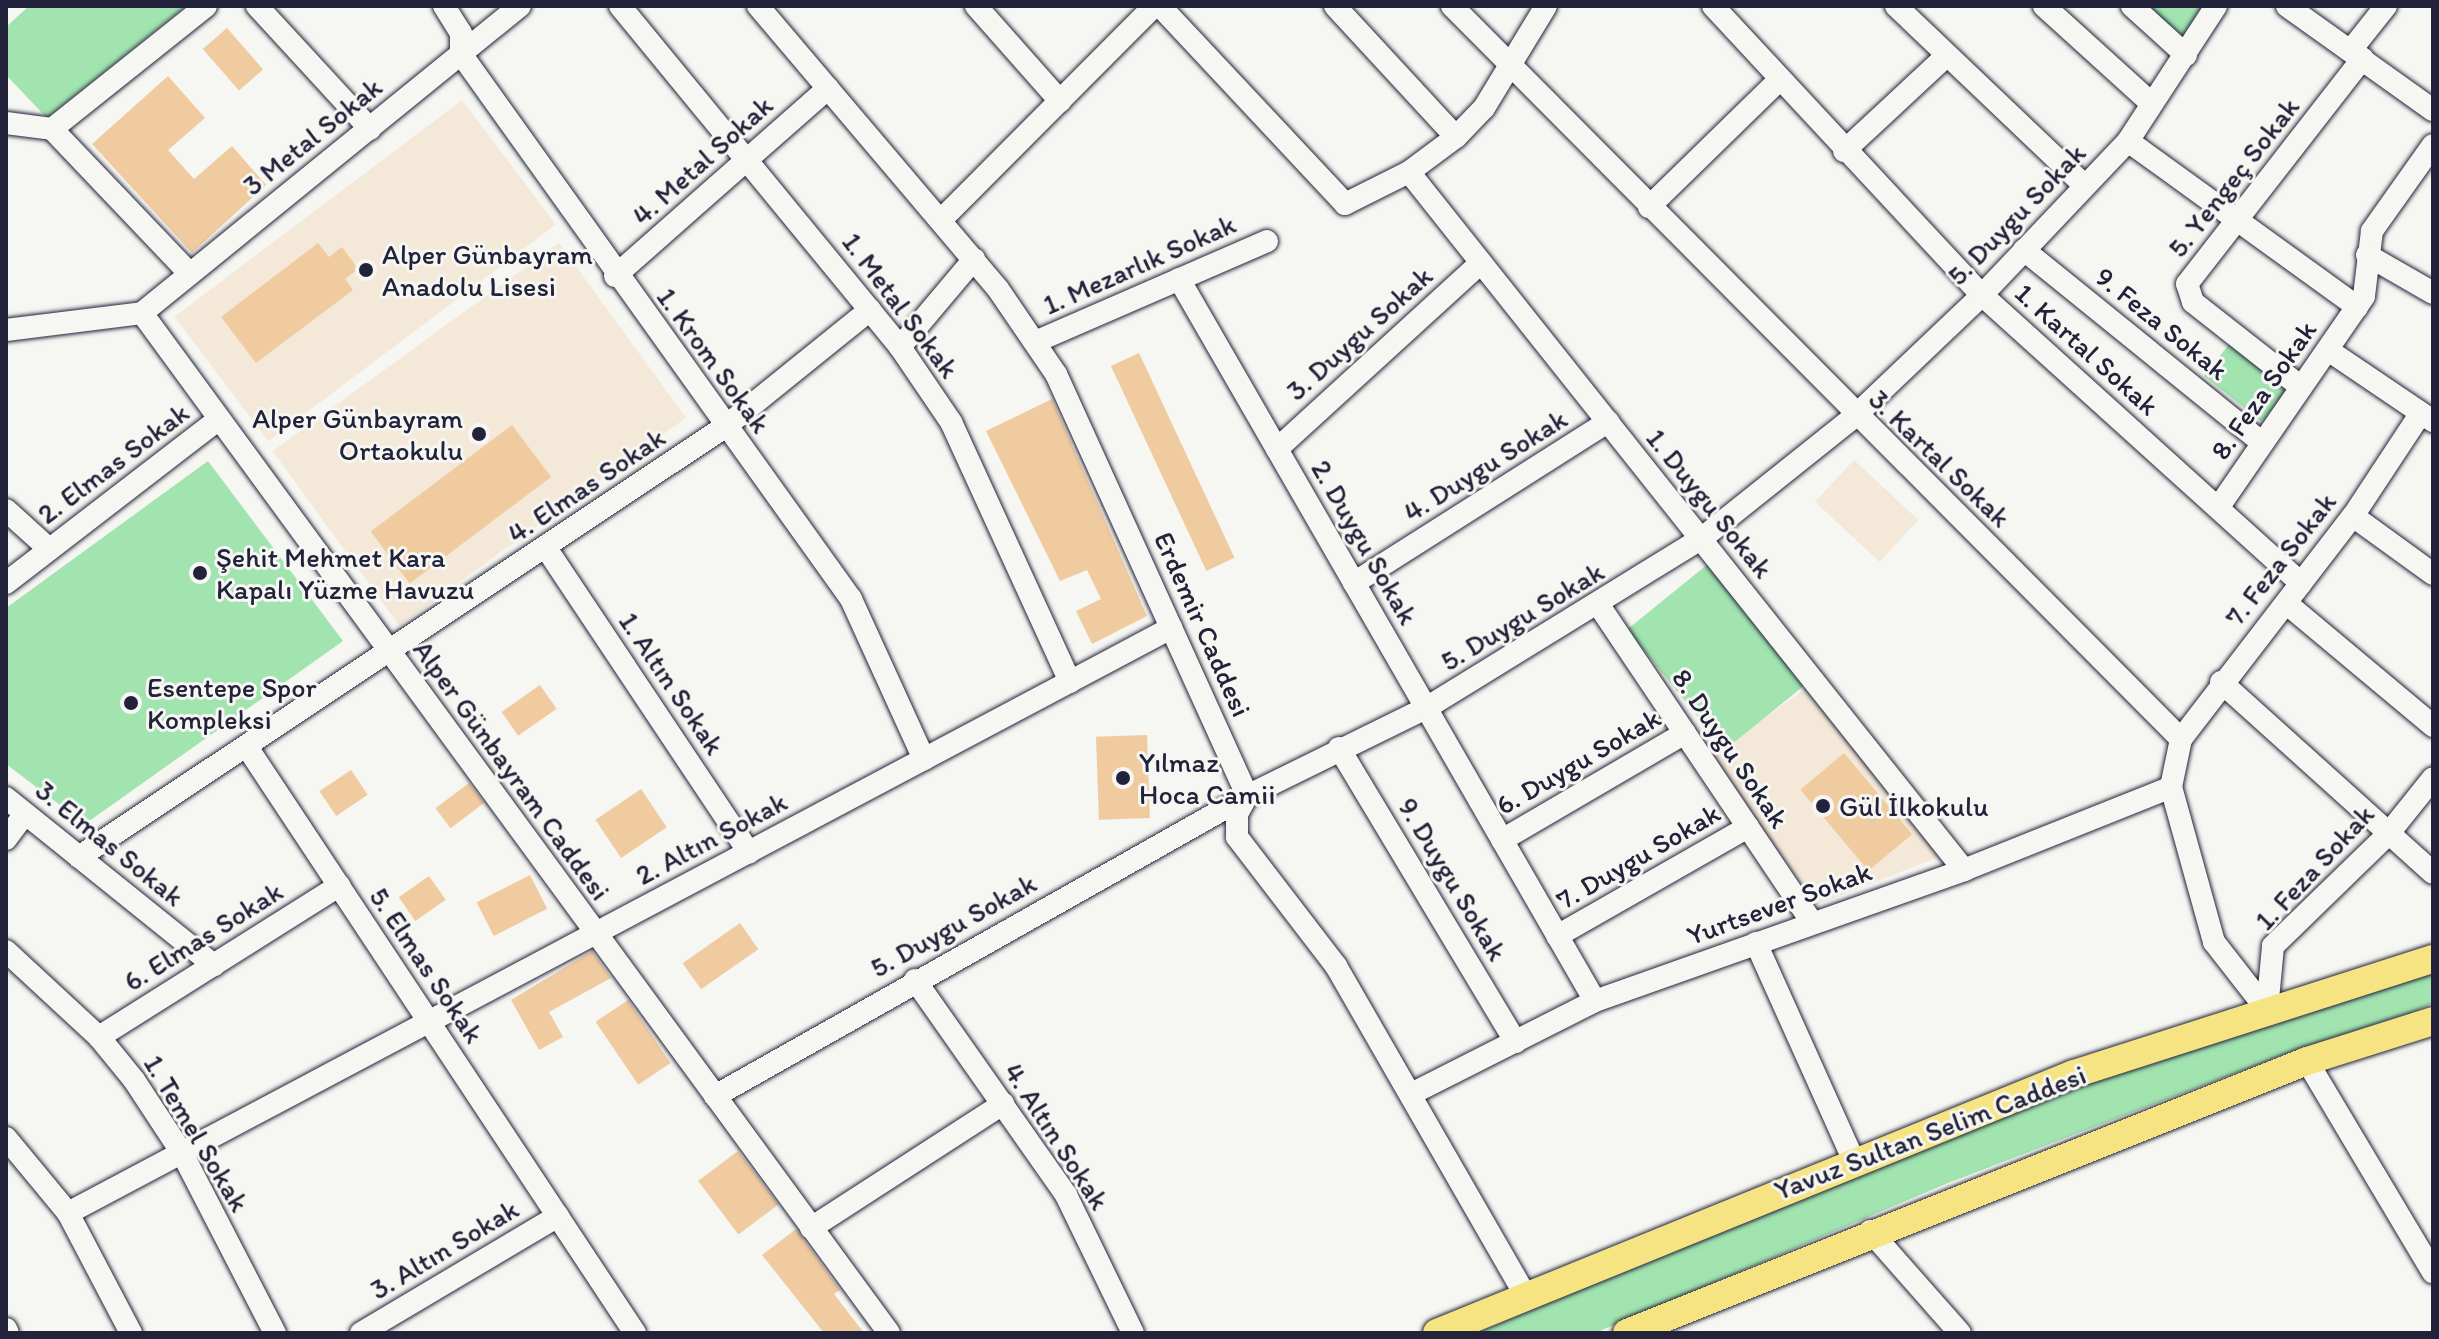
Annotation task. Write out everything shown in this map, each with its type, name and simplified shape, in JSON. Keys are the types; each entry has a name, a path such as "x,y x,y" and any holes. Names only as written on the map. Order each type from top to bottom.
{"main road":[{"name":"Yavuz Sultan Selim Caddesi","path":"1437,1333 1853,1159 2267,1010 2433,959"},
{"path":"1627,1333 1870,1231 2307,1061 2433,1021"}],"street":[{"path":"52,129 206,6"},
{"name":"1. Krom Sokak","path":"444,6 461,33 461,54 615,276 851,599 924,759"},
{"name":"3 Metal Sokak","path":"142,313 520,6"},
{"name":"1. Metal Sokak","path":"620,6 749,159 900,347 951,422 1070,682"},
{"name":"Erdemir Caddesi","path":"758,6 974,259 1035,342 1076,411 1247,796"},
{"path":"976,6 1060,101"},
{"path":"941,220 1157,6 1345,204 1409,172 1456,137 1510,69 1546,6"},
{"path":"1335,6 1456,137"},
{"name":"3. Kartal Sokak","path":"1452,6 1510,69 1854,417 2181,739"},
{"name":"1. Kartal Sokak","path":"1713,6 1844,151 1982,295 2301,583"},
{"path":"1896,6 1944,58 2085,186"},
{"path":"2044,6 2151,103"},
{"path":"2132,6 2186,55"},
{"name":"5. Duygu Sokak","path":"715,1096 915,980 1247,796 1339,748 1426,708 1600,607 1701,539 1854,417 1982,295 2128,141 2216,6"},
{"path":"2287,6 2433,110"},
{"name":"5. Yengeç Sokak","path":"2301,387 2193,302 2187,284 2238,221 2357,54 2386,6"},
{"path":"265,9 370,129"},
{"path":"1844,151 1944,58"},
{"path":"1649,207 1779,80"},
{"name":"4. Metal Sokak","path":"615,276 828,88"},
{"path":"6,123 52,129 190,274"},
{"path":"2128,141 2357,307 2364,296 2372,231 2433,145"},
{"name":"1. Duygu Sokak","path":"1409,172 1964,870"},
{"name":"1. Mezarlık Sokak","path":"1035,342 1267,241"},
{"name":"9. Feza Sokak","path":"2024,250 2262,443"},
{"path":"2367,255 2433,293"},
{"path":"900,347 974,259"},
{"name":"3. Duygu Sokak","path":"1277,449 1481,263"},
{"name":"2. Duygu Sokak","path":"1179,279 1595,1001"},
{"name":"8. Feza Sokak","path":"2218,508 2357,307"},
{"name":"4. Elmas Sokak","path":"79,857 390,654 726,426 870,310"},
{"path":"6,330 142,313"},
{"name":"Alper Günbayram Caddesi","path":"142,313 889,1333"},
{"path":"2328,350 2427,417"},
{"name":"7. Feza Sokak","path":"2181,739 2221,682 2286,603 2427,417"},
{"name":"2. Elmas Sokak","path":"6,583 218,420"},
{"name":"4. Duygu Sokak","path":"1354,583 1608,422"},
{"path":"6,510 49,549"},
{"path":"2353,516 2433,574"},
{"name":"1. Altın Sokak","path":"546,548 749,852"},
{"path":"2286,603 2433,726"},
{"name":"8. Duygu Sokak","path":"1600,607 1812,923"},
{"name":"2. Altın Sokak","path":"68,1213 1171,628"},
{"path":"2221,682 2433,873"},
{"name":"6. Duygu Sokak","path":"1502,840 1685,733"},
{"path":"2181,739 2171,787 2214,942 2267,1010"},
{"name":"5. Elmas Sokak","path":"247,747 635,1333"},
{"name":"9. Duygu Sokak","path":"1339,748 1516,1042"},
{"name":"1. Feza Sokak","path":"2267,1010 2273,946 2389,833 2433,778"},
{"name":"Yurtsever Sokak","path":"1415,1092 1595,1001 1964,870 2171,787"},
{"path":"1247,796 1237,814 1237,837 1336,966 1415,1092 1526,1296"},
{"name":"3. Elmas Sokak","path":"6,798 214,965"},
{"path":"6,839 25,814"},
{"name":"7. Duygu Sokak","path":"1557,936 1748,827"},
{"name":"6. Elmas Sokak","path":"99,1037 339,886"},
{"path":"1756,943 1853,1159"},
{"name":"1. Temel Sokak","path":"6,951 99,1037 182,1153 275,1333"},
{"name":"4. Altın Sokak","path":"915,980 1066,1195 1133,1333"},
{"path":"2307,1061 2433,1272"},
{"path":"811,1228 1003,1104"},
{"path":"6,1138 68,1213 131,1333"},
{"path":"6,1168 33,1172"},
{"name":"3. Altın Sokak","path":"361,1333 558,1216"},
{"path":"1870,1231 1960,1333"}],"shaded area":[{"name":"Alper Günbayram Anadolu Lisesi","path":"462,100 556,225 268,441 174,317"},
{"name":"Alper Günbayram Ortaokulu","path":"559,243 686,418 400,626 273,451"},
{"path":"1854,460 1918,520 1879,562 1815,502"},
{"name":"Gül İlkokulu","path":"1806,688 1939,857 1816,905 1712,756"}],"green space":[{"path":"29,6 186,6 47,118 6,75 6,27"},
{"path":"2146,6 2206,6 2184,38"},
{"path":"2230,343 2282,384 2285,393 2262,422 2204,376"},
{"name":"Esentepe Spor Kompleksi","path":"208,461 343,641 85,824 6,764 6,608"},
{"path":"1708,564 1806,684 1725,750 1627,629"},
{"path":"2433,973 2433,1003 2413,1012 2298,1049 1948,1183 1595,1333 1478,1333 1774,1204 2137,1066"}],"building":[{"path":"227,28 263,70 239,91 203,49"},
{"path":"168,76 205,118 168,150 194,179 232,146 266,185 192,253 92,144"},
{"path":"318,243 329,257 342,247 358,269 345,279 353,290 256,363 221,317"},
{"path":"1139,353 1235,558 1206,571 1111,366"},
{"path":"1052,399 1147,616 1092,644 1076,611 1101,599 1087,570 1060,581 986,431"},
{"path":"512,425 551,477 410,583 371,532"},
{"path":"540,685 557,709 518,736 501,712"},
{"name":"Yılmaz Hoca Camii","path":"1147,735 1150,818 1099,820 1096,737"},
{"path":"1844,753 1912,834 1868,871 1800,790"},
{"path":"351,770 368,795 336,816 319,791"},
{"path":"469,783 484,803 451,828 435,808"},
{"path":"641,789 667,827 621,858 595,820"},
{"path":"530,875 547,909 494,936 477,902"},
{"path":"429,876 446,900 415,921 399,897"},
{"path":"740,923 758,949 701,989 683,963"},
{"path":"592,951 611,978 549,1012 563,1037 539,1050 511,1000"},
{"path":"628,1000 670,1063 638,1085 596,1022"},
{"path":"738,1151 778,1205 738,1235 698,1181"},
{"path":"796,1229 840,1290 834,1294 864,1333 824,1333 762,1255"}],"place":[{"name":"Alper Günbayram Anadolu Lisesi","path":"366,270"},
{"name":"Alper Günbayram Ortaokulu","path":"479,434"},
{"name":"Şehit Mehmet Kara Kapalı Yüzme Havuzu","path":"200,573"},
{"name":"Esentepe Spor Kompleksi","path":"131,703"},
{"name":"Yılmaz Hoca Camii","path":"1123,778"},
{"name":"Gül İlkokulu","path":"1823,806"}]}
